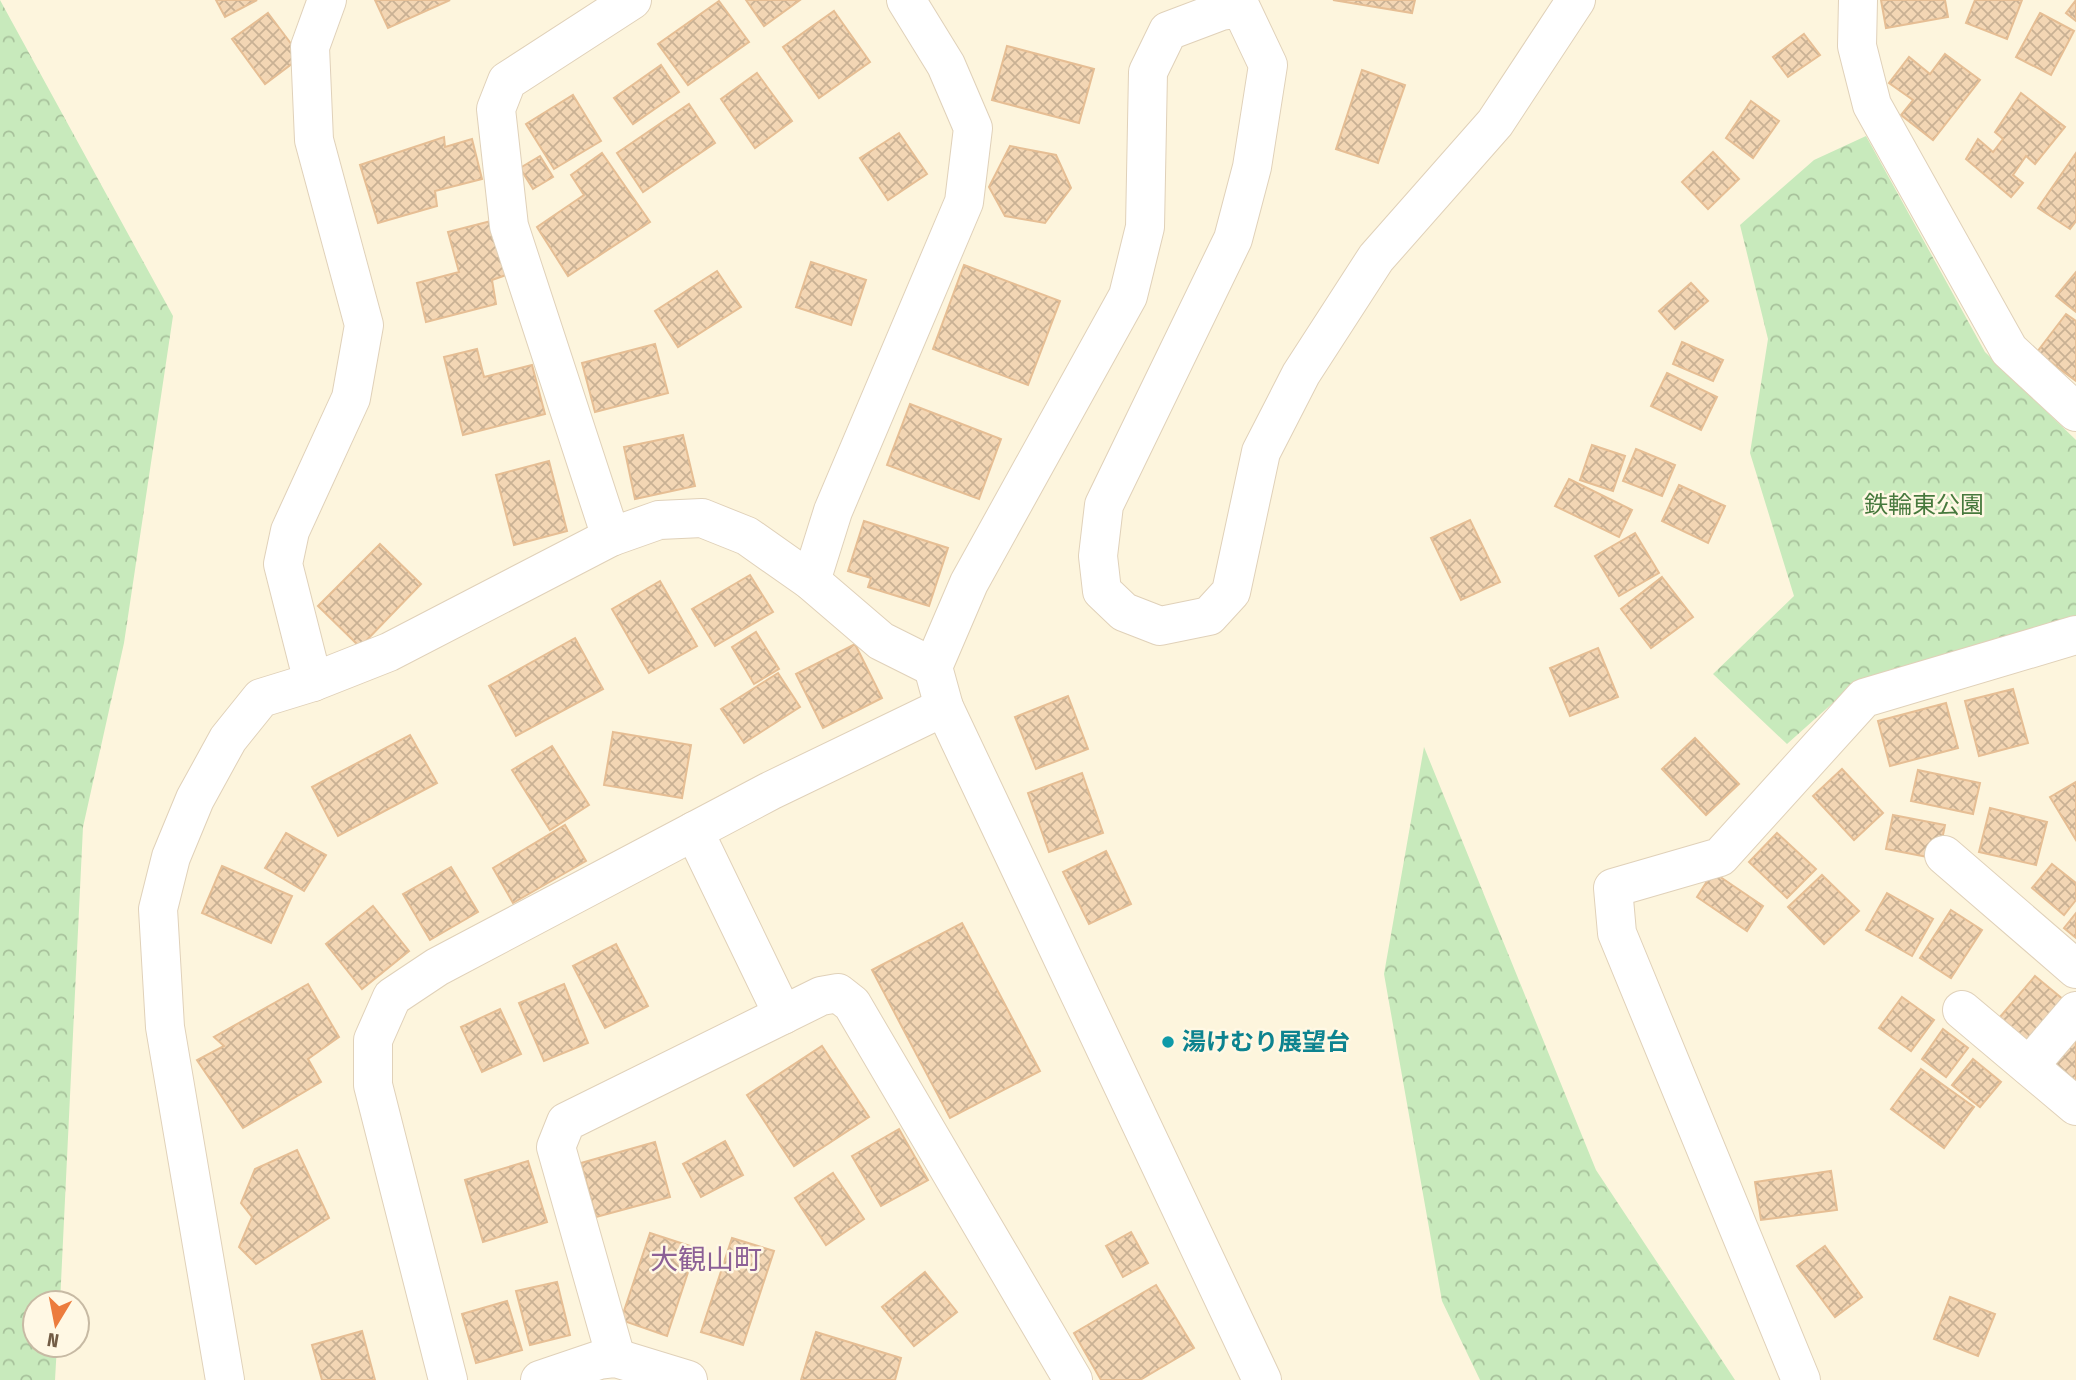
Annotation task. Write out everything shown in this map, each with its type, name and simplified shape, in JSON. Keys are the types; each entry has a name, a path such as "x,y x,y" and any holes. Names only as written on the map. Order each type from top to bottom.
{"street":[{"path":"313,682 283,564 290,531 351,398 364,325 314,140 310,47 327,0"},
{"path":"611,537 509,226 496,109 507,82 632,0"},
{"path":"811,581 834,511 964,202 973,128 946,65 906,0"},
{"path":"1262,1380 944,707 933,667 970,583 1128,296 1145,227 1148,72 1168,31 1243,4 1268,65 1252,167 1233,239 1104,505 1098,556 1102,591 1124,612 1160,626 1209,615 1231,592 1261,452 1301,374 1376,258 1495,123 1576,0"},
{"path":"1858,0 1857,46 1872,105 2009,350 2076,412"},
{"path":"225,1380 165,1027 158,909 171,857 195,799 228,739 261,698 313,682 388,652 611,537 659,520 702,518 747,536 811,581 881,641 933,667"},
{"path":"1801,1380 1617,933 1613,888 1720,857 1864,698 2076,635"},
{"path":"448,1380 373,1085 373,1040 392,997 437,967 694,831 944,707"},
{"path":"694,831 783,1015"},
{"path":"1944,855 2076,968"},
{"path":"616,1358 556,1147 566,1122 821,996 838,993 852,1004 1073,1380"},
{"path":"1962,1010 2076,1106"},
{"path":"2029,1066 2076,1011"},
{"path":"540,1380 599,1360 616,1358 688,1380"}],"green space":[{"path":"0,0 173,316 124,643 83,827 61,1289 21,1289 21,1359 56,1359 55,1380 0,1380"},
{"name":"鉄輪東公園","path":"1866,136 1985,352 2076,440 2076,631 1844,693 1787,744 1713,674 1794,596 1750,453 1768,339 1740,225 1814,160"},
{"path":"1424,747 1596,1170 1735,1380 1480,1380 1442,1301 1384,974"}],"building":[{"path":"216,0 257,0 225,17"},
{"path":"375,0 450,0 388,28"},
{"path":"746,0 800,0 764,26"},
{"path":"1333,0 1415,0 1412,13"},
{"path":"1881,0 1945,0 1948,17 1886,28"},
{"path":"1975,0 2022,0 2007,39 1966,23"},
{"path":"2076,0 2076,21 2066,13"},
{"path":"719,1 749,42 688,85 658,44"},
{"path":"834,11 870,62 819,98 783,47"},
{"path":"268,13 301,57 265,84 232,39"},
{"path":"2040,13 2074,31 2051,75 2016,57"},
{"path":"1804,34 1820,55 1788,77 1773,57"},
{"path":"1007,46 1094,69 1079,123 992,100"},
{"path":"1945,54 1980,80 1933,140 1901,115 1913,100 1889,83 1909,57 1930,74"},
{"path":"661,65 679,92 633,124 614,98"},
{"path":"1362,70 1405,85 1378,163 1336,149"},
{"path":"757,73 792,121 755,148 721,99"},
{"path":"2021,93 2065,127 2035,164 2026,156 2013,175 2023,183 2011,197 1966,159 1978,139 1993,152 2003,139 1995,132"},
{"path":"573,95 601,141 554,169 526,124"},
{"path":"1751,101 1779,121 1753,158 1726,138"},
{"path":"689,104 715,143 643,192 617,153"},
{"path":"899,133 927,174 888,200 860,158"},
{"path":"444,137 445,147 472,139 482,179 435,191 437,206 378,223 360,165"},
{"path":"1010,146 1056,155 1071,188 1045,223 1005,216 989,187"},
{"path":"1713,152 1739,179 1708,209 1682,182"},
{"path":"602,153 650,222 568,276 537,227 584,195 571,175"},
{"path":"2076,153 2076,221 2070,229 2038,208"},
{"path":"540,156 553,177 533,189 520,168"},
{"path":"491,221 506,275 492,280 496,304 426,322 417,283 459,272 448,232"},
{"path":"811,262 866,280 851,325 796,307"},
{"path":"964,265 1060,301 1028,385 933,349"},
{"path":"717,271 741,307 678,347 655,311"},
{"path":"2076,272 2076,312 2056,296"},
{"path":"1691,283 1708,301 1675,329 1659,311"},
{"path":"2066,314 2076,321 2076,381 2037,352"},
{"path":"1682,342 1723,360 1713,381 1673,364"},
{"path":"655,344 668,393 595,412 582,363"},
{"path":"477,349 484,377 532,365 545,414 463,435 444,357"},
{"path":"1667,373 1717,397 1701,430 1651,406"},
{"path":"910,404 1001,439 979,499 887,465"},
{"path":"683,435 695,486 635,499 624,447"},
{"path":"1592,445 1625,456 1613,491 1580,480"},
{"path":"1636,449 1675,465 1662,496 1623,481"},
{"path":"549,461 567,531 514,545 496,475"},
{"path":"1569,479 1632,510 1619,537 1555,506"},
{"path":"1679,485 1725,506 1708,543 1662,521"},
{"path":"1470,520 1500,582 1461,600 1431,538"},
{"path":"864,521 948,548 929,606 868,587 871,578 848,571"},
{"path":"1635,533 1659,573 1619,596 1595,556"},
{"path":"380,544 421,584 360,647 318,606"},
{"path":"750,575 773,612 715,646 692,609"},
{"path":"1662,577 1693,617 1651,648 1621,609"},
{"path":"660,581 697,646 649,673 612,609"},
{"path":"756,632 779,669 754,684 732,647"},
{"path":"575,638 603,689 516,736 489,686"},
{"path":"855,644 882,698 823,728 796,674"},
{"path":"1598,648 1618,697 1570,716 1550,668"},
{"path":"778,673 800,707 744,743 721,709"},
{"path":"2013,689 2028,743 1979,756 1965,701"},
{"path":"1068,696 1088,749 1036,769 1015,717"},
{"path":"1946,703 1958,748 1890,766 1878,721"},
{"path":"613,732 691,745 682,798 604,785"},
{"path":"410,735 437,783 338,836 312,787"},
{"path":"1695,738 1739,784 1706,815 1662,769"},
{"path":"552,746 589,805 550,830 512,770"},
{"path":"1842,769 1883,813 1854,840 1813,796"},
{"path":"1918,770 1980,783 1973,814 1911,801"},
{"path":"1082,773 1103,833 1049,852 1028,793"},
{"path":"2076,782 2076,840 2050,797"},
{"path":"1990,808 2047,822 2036,865 1979,852"},
{"path":"1893,815 1945,825 1938,859 1886,849"},
{"path":"565,825 586,861 513,903 493,868"},
{"path":"286,833 326,855 304,891 265,868"},
{"path":"1777,833 1816,869 1787,898 1749,862"},
{"path":"1106,851 1131,904 1089,924 1063,872"},
{"path":"2052,864 2076,883 2076,900 2064,915 2032,888"},
{"path":"222,866 292,896 271,943 202,913"},
{"path":"451,867 478,912 430,940 403,894"},
{"path":"1713,872 1763,906 1747,931 1697,897"},
{"path":"1822,875 1859,911 1824,944 1788,907"},
{"path":"1887,893 1933,919 1912,956 1866,930"},
{"path":"373,906 409,951 362,989 326,944"},
{"path":"1951,910 1982,930 1951,978 1920,958"},
{"path":"2076,913 2076,938 2064,928"},
{"path":"962,923 1040,1071 950,1118 872,970"},
{"path":"616,944 648,1006 605,1028 573,966"},
{"path":"2035,976 2065,1001 2030,1043 2000,1017"},
{"path":"308,984 339,1037 308,1059 321,1082 243,1128 197,1060 224,1046 214,1037"},
{"path":"564,984 588,1043 544,1061 519,1003"},
{"path":"1902,997 1934,1020 1911,1051 1879,1028"},
{"path":"500,1009 521,1054 482,1072 461,1027"},
{"path":"2076,1028 2076,1083 2049,1060"},
{"path":"1943,1029 1968,1048 1946,1077 1922,1059"},
{"path":"822,1046 869,1117 794,1166 747,1095"},
{"path":"1973,1059 2001,1082 1980,1107 1952,1085"},
{"path":"1921,1069 1974,1107 1944,1148 1891,1109"},
{"path":"899,1129 928,1180 881,1206 852,1156"},
{"path":"725,1141 743,1175 701,1197 683,1164"},
{"path":"655,1142 670,1197 596,1217 581,1163"},
{"path":"297,1150 329,1218 256,1264 239,1247 252,1217 241,1203 255,1169"},
{"path":"528,1161 547,1222 483,1242 465,1180"},
{"path":"1831,1171 1837,1210 1761,1220 1755,1182"},
{"path":"833,1173 864,1219 826,1245 795,1198"},
{"path":"1131,1232 1148,1263 1123,1277 1106,1246"},
{"path":"650,1233 696,1248 667,1336 621,1320"},
{"path":"732,1238 774,1251 743,1345 701,1332"},
{"path":"1825,1246 1862,1297 1835,1317 1797,1266"},
{"path":"925,1272 957,1312 914,1346 882,1307"},
{"path":"557,1282 570,1335 530,1345 516,1291"},
{"path":"1156,1285 1194,1348 1140,1380 1101,1380 1074,1333"},
{"path":"1950,1297 1995,1314 1978,1356 1934,1339"},
{"path":"507,1301 522,1350 476,1363 462,1314"},
{"path":"362,1331 375,1380 322,1380 312,1345"},
{"path":"816,1332 901,1358 895,1380 801,1380"}],"place":[{"name":"湯けむり展望台","path":"1168,1042"}],"district":[{"name":"大観山町","path":"706,1259"}]}
